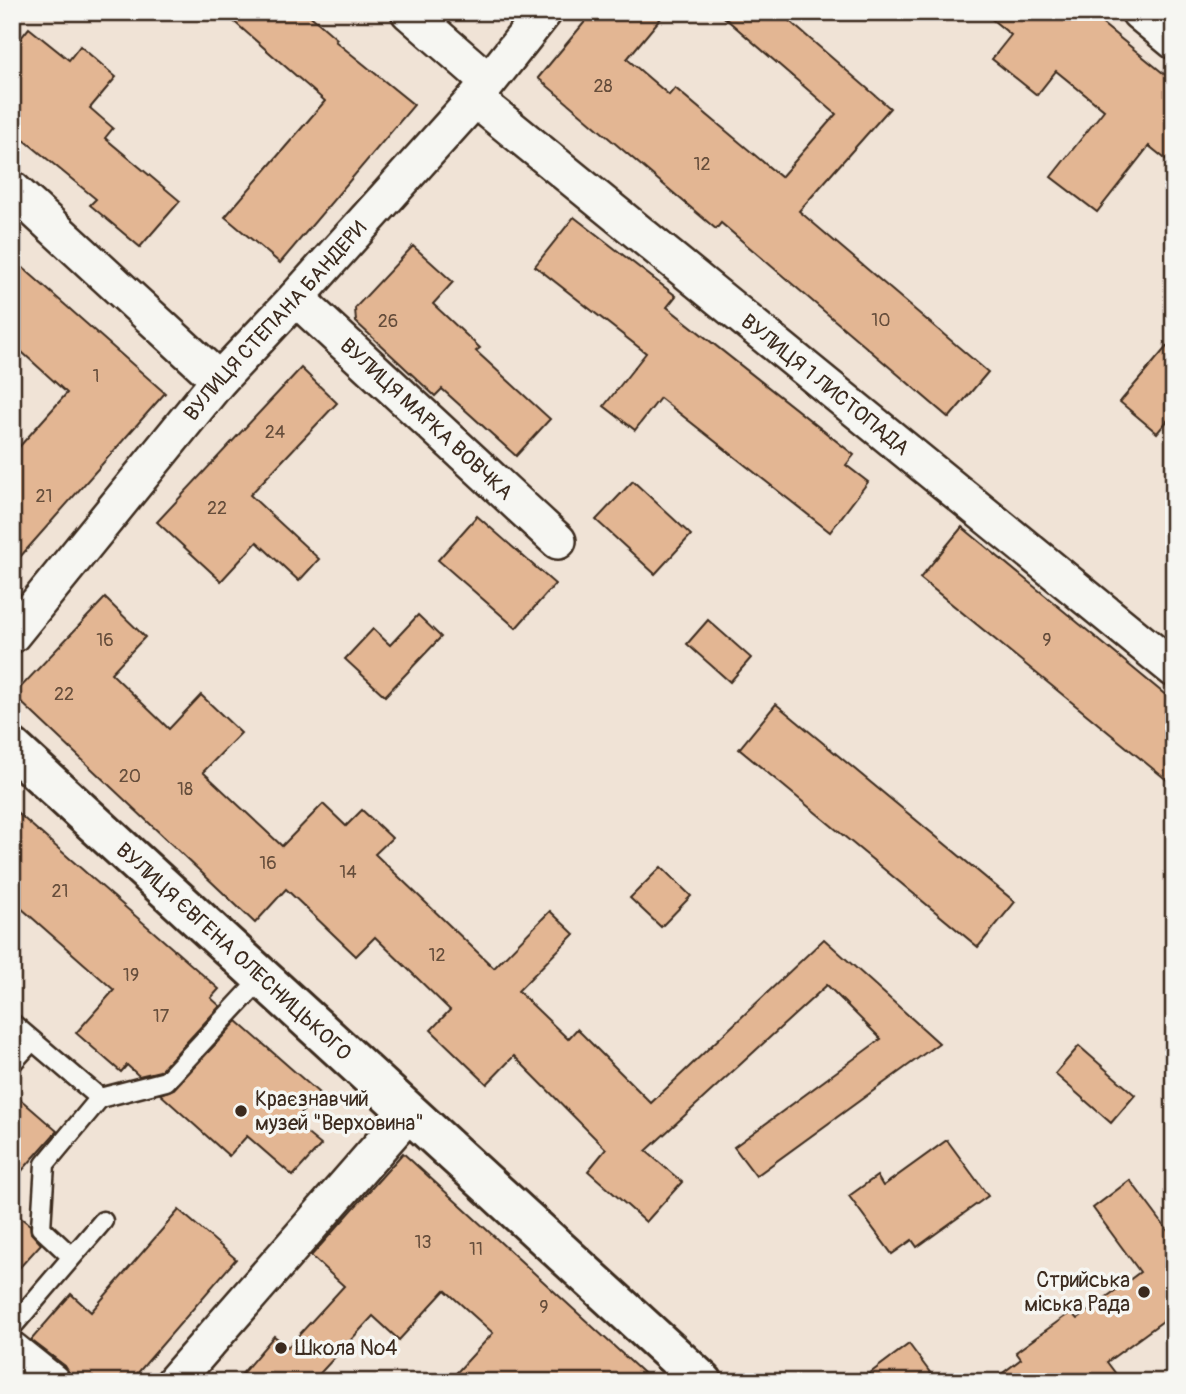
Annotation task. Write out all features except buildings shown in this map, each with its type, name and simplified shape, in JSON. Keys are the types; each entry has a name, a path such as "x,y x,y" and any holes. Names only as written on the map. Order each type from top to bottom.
{"street":[{"name":"ВУЛИЦЯ 1 ЛИСТОПАДА","path":"409,12 481,90 1174,669"},
{"name":"ВУЛИЦЯ СТЕПАНА БАНДЕРИ","path":"12,635 219,380 296,298 481,90 544,12"},
{"path":"1139,12 1174,41"},
{"path":"12,189 219,380"},
{"name":"ВУЛИЦЯ МАРКА ВОВЧКА","path":"296,298 558,541"},
{"name":"ВУЛИЦЯ ЄВГЕНА ОЛЕСНИЦЬКОГО","path":"12,748 703,1382"},
{"path":"174,1382 409,1113"},
{"path":"12,1350 52,1382"}],"lane":[{"path":"71,1256 41,1228 45,1164 100,1098 166,1081 262,978"},
{"path":"12,1023 100,1098"},
{"path":"12,1063 32,1041"},
{"path":"12,1327 103,1221"}],"place":[{"name":"Краєзнавчий музей \"Верховина\"","path":"241,1111"},
{"name":"Стрийська міська Рада","path":"1144,1292"},
{"name":"Школа №4","path":"281,1348"}]}
